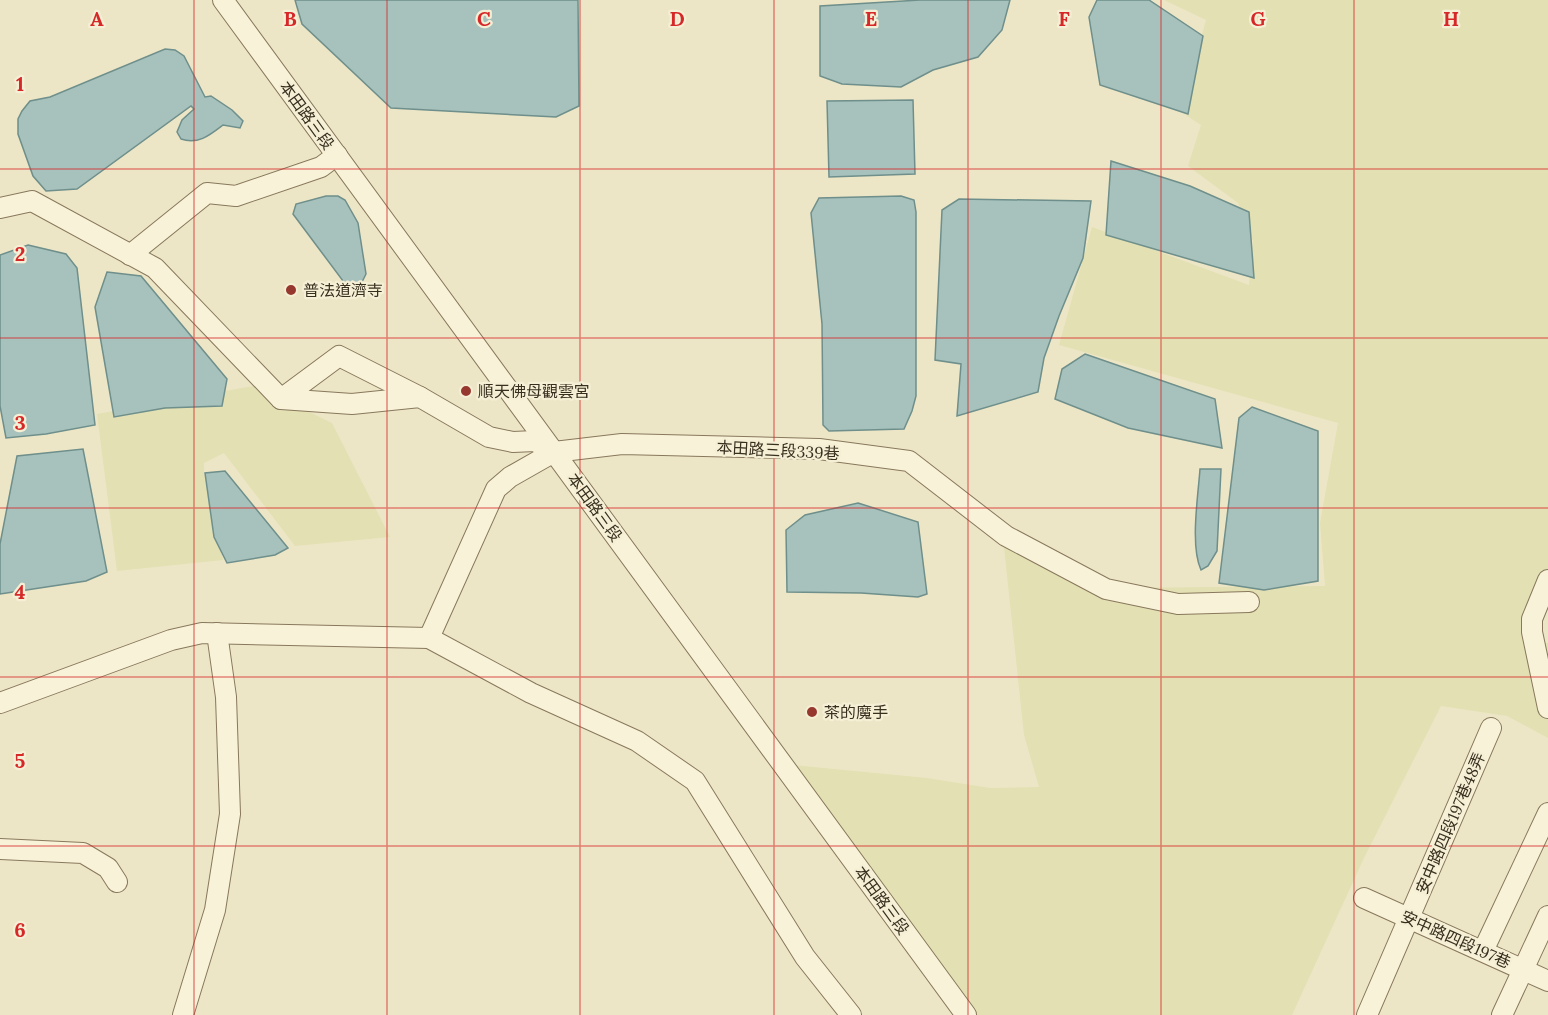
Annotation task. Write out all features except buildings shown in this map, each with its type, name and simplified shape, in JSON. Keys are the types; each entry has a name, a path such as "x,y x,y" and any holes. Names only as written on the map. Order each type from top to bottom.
{"street":[{"name":"本田路三段","path":"223,0 966,1015"},
{"path":"130,255 207,193 236,196 321,167 337,155"},
{"path":"0,208 32,201 155,268 281,399 352,404 420,397"},
{"name":"本田路三段339巷","path":"281,399 339,356 420,397 489,437 513,442 535,441 554,452 622,444 819,449 909,461 1006,536 1106,589 1178,604 1249,602"},
{"path":"429,638 496,489 510,477 554,452"},
{"path":"1548,580 1532,619 1532,632 1548,708"},
{"path":"0,703 171,640 202,633 429,638 531,693 637,741 695,781 805,957 851,1015"},
{"path":"183,1015 216,910 230,814 226,697 218,633"},
{"name":"安中路四段197巷48弄","path":"1367,1015 1491,728"},
{"path":"1483,951 1548,813"},
{"path":"0,849 82,853 108,868 117,882"},
{"name":"安中路四段197巷","path":"1364,898 1548,981"},
{"path":"1502,1015 1548,916"}],"shaded area":[{"path":"1164,0 1548,0 1548,582 1526,641 1548,643 1548,738 1507,716 1441,706 1364,858 1292,1015 963,1015 772,763 927,778 990,788 1039,787 1024,735 1003,538 1108,588 1325,586 1320,523 1338,423 1059,345 1092,227 1249,285 1253,241 1238,203 1188,166 1201,125 1181,112 1206,20"},
{"path":"264,384 291,403 332,423 390,537 295,546 224,453 204,463 204,473 223,560 117,571 97,414"}],"water":[{"path":"295,0 578,0 579,106 556,117 391,108 302,24"},
{"path":"920,0 1010,0 1002,30 978,57 933,70 901,87 842,84 820,76 820,6"},
{"path":"1097,0 1149,0 1203,36 1188,114 1100,85 1089,17"},
{"path":"165,49 175,50 184,56 205,97 211,96 232,110 243,121 240,128 223,125 198,140 181,139 177,132 182,120 194,109 191,106 77,189 46,191 33,176 18,134 18,119 30,101 50,97"},
{"path":"913,100 915,174 829,177 827,101"},
{"path":"1111,161 1190,186 1249,212 1254,278 1106,235"},
{"path":"326,196 338,196 345,200 358,223 366,274 360,286 355,289 346,285 293,214 296,204"},
{"path":"901,196 914,200 916,212 916,396 912,411 904,429 829,431 823,425 822,324 811,213 819,198"},
{"path":"959,199 1091,201 1083,258 1044,358 1038,392 957,416 961,364 935,360 942,210"},
{"path":"28,245 66,254 77,268 95,425 46,434 6,438 0,406 0,255"},
{"path":"107,272 141,276 227,379 222,406 165,408 114,417 95,307"},
{"path":"1085,354 1215,399 1222,448 1128,428 1055,399 1062,369"},
{"path":"1252,407 1318,431 1318,581 1264,590 1219,583 1239,418"},
{"path":"83,449 107,572 86,581 0,594 0,544 17,456"},
{"path":"1200,469 1221,469 1217,551 1208,566 1201,570 1195,535"},
{"path":"225,471 288,548 275,555 227,563 214,537 205,473"},
{"path":"858,503 918,522 927,594 918,597 861,593 787,592 786,530 805,515"}],"place":[{"name":"普法道濟寺","path":"291,290"},
{"name":"順天佛母觀雲宮","path":"466,391"},
{"name":"茶的魔手","path":"812,712"}]}
